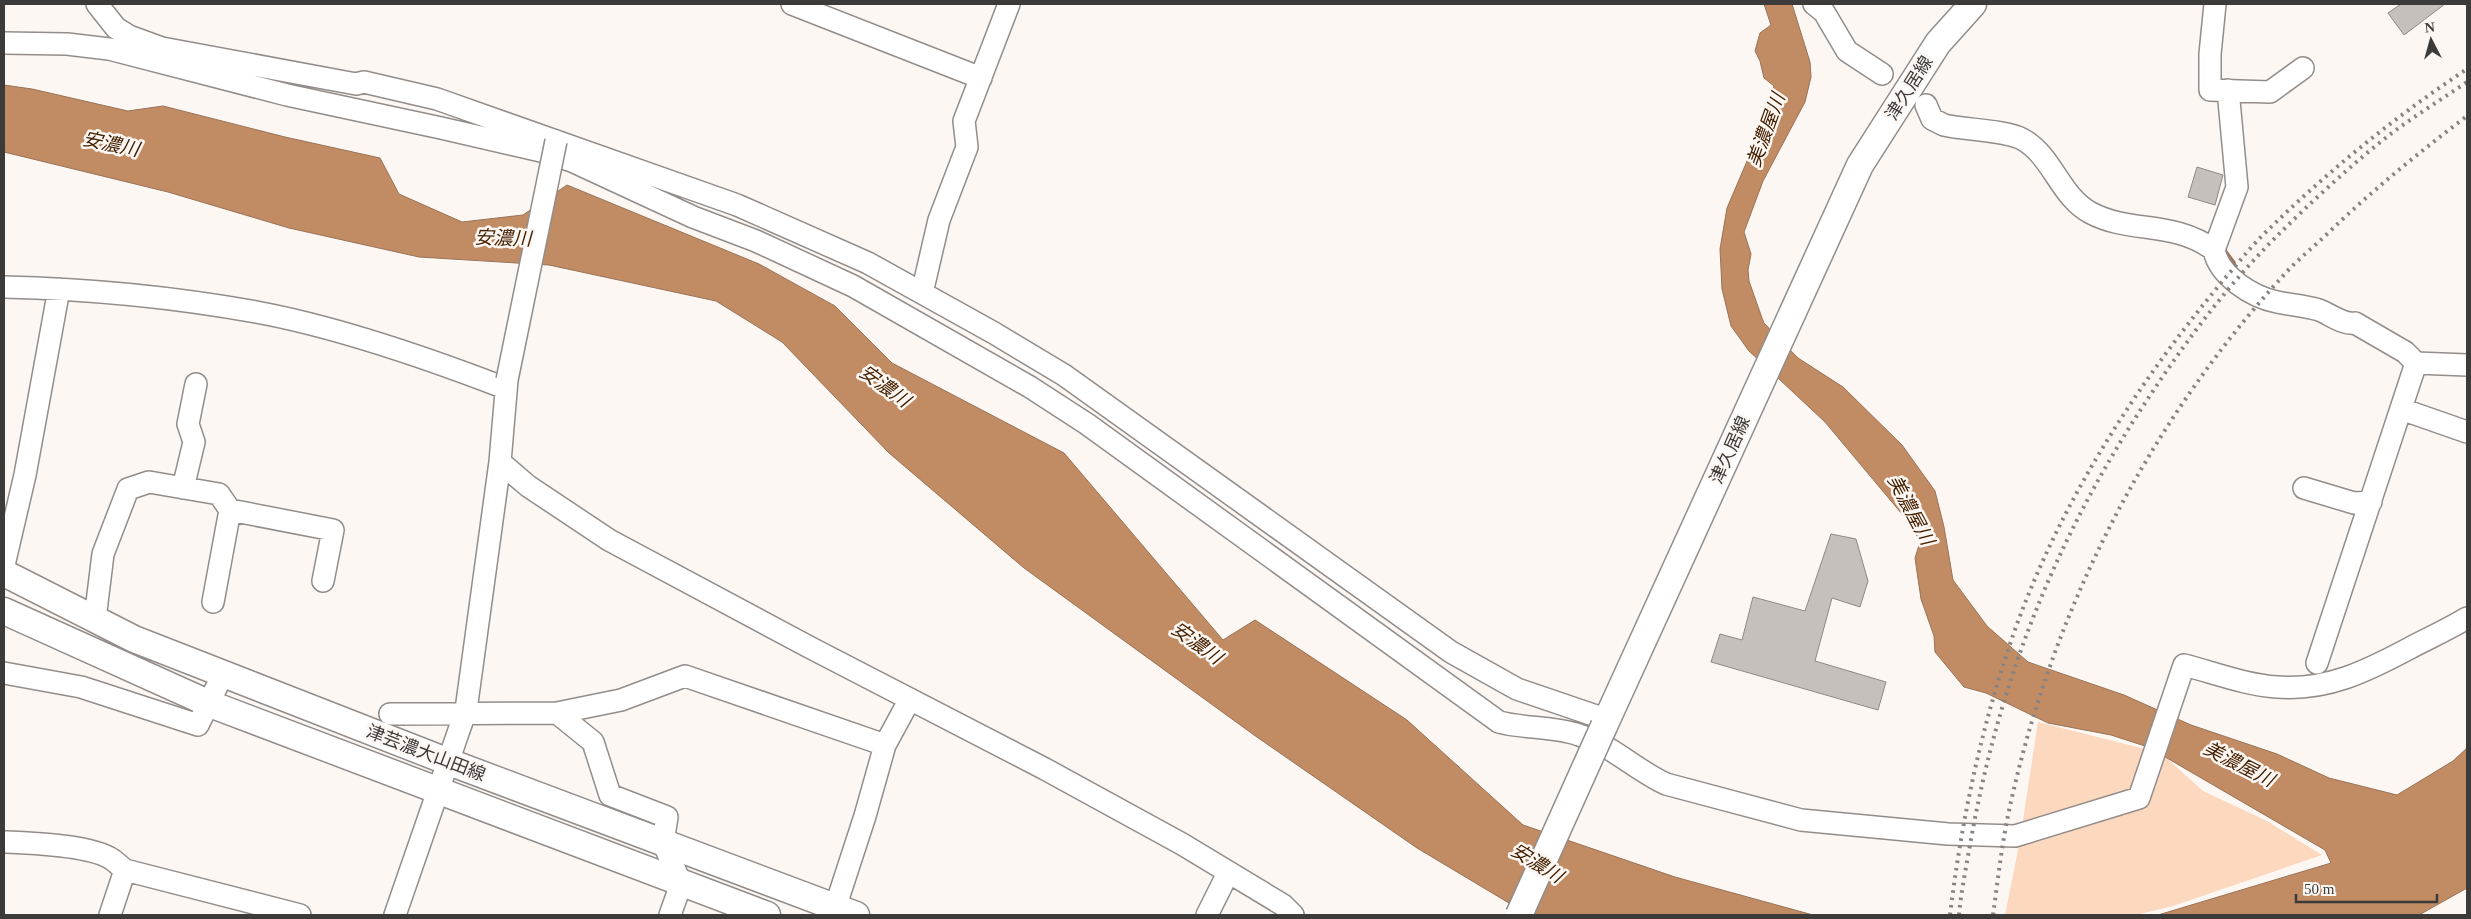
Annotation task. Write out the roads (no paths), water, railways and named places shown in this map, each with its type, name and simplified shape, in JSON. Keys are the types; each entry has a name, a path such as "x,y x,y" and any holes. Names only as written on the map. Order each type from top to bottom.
{"main road":[{"name":"津久居線","path":"1519,915 1860,165 1938,43 1971,5"},
{"name":"津芸濃大山田線","path":"4,573 134,639 449,762 845,911"},
{"name":"津芸濃大山田線","path":"4,611 210,704 767,915"}],"street":[{"path":"97,4 116,28 129,36 162,48 356,84 364,82 428,96 736,205 830,245 922,292 1064,375 1451,652 1517,689 1606,723"},
{"path":"792,4 981,78"},
{"path":"922,292 939,220 967,147 964,121 1009,4"},
{"path":"2215,4 2210,54 2210,90 2270,92 2303,68"},
{"path":"1822,6 1847,51 1882,74"},
{"path":"4,43 67,44 109,49 287,95 541,151 572,161 693,217 756,241 853,286 1030,387 1087,424 1499,722 1516,727 1579,734 1617,752 1652,778 1666,784 1801,820 1948,834 2016,836 2139,798 2184,665 2256,684 2310,688 2362,674 2467,618"},
{"path":"2214,255 2237,187 2228,90"},
{"path":"1926,105 1932,119 1944,125 2022,138 2047,160 2068,193 2090,213 2106,219 2181,233 2214,255 2236,282 2264,298 2320,311 2349,324 2355,323 2405,352 2416,364 2467,365"},
{"path":"395,915 464,714 500,462 506,384 556,141"},
{"path":"4,287 59,289 256,312 316,326 506,384"},
{"path":"4,565 25,475 59,289"},
{"path":"2317,663 2416,364"},
{"path":"184,488 194,442 188,424 196,384"},
{"path":"2401,409 2467,432"},
{"path":"500,462 528,486 609,540 1046,769 1182,844 1283,905 1293,915"},
{"path":"94,619 103,554 128,489 149,482 219,494 230,510 332,530 323,581"},
{"path":"2304,488 2354,503 2371,502"},
{"path":"213,602 230,510"},
{"path":"4,673 81,687 198,725 210,704 223,674"},
{"path":"390,714 557,713 621,700 685,676 885,745"},
{"path":"845,911 866,816 885,745 910,699"},
{"path":"557,713 593,742 610,795 667,817 663,842 682,884 670,915"},
{"path":"4,842 33,843 97,852 112,859 125,870 300,915"},
{"path":"110,915 125,870"},
{"path":"1208,915 1228,873"}],"water":[{"name":"美濃屋川","path":"1764,4 1792,4 1810,62 1811,77 1805,102 1763,181 1744,232 1751,254 1748,270 1749,281 1762,318 1764,323 1798,358 1843,387 1902,445 1935,491 1944,527 1953,580 1987,626 2028,662 2124,695 2191,725 2277,754 2329,778 2397,795 2453,761 2467,748 2467,888 2419,915 2158,915 2331,863 2325,850 2148,747 2111,735 2048,723 1986,693 1964,687 1935,652 1934,636 1921,599 1915,558 1920,542 1912,526 1825,422 1749,351 1731,326 1722,289 1720,249 1727,208 1768,112 1774,86 1764,78 1760,61 1755,51 1760,33 1771,25"},
{"name":"安濃川","path":"4,85 32,89 128,111 163,106 285,137 380,158 399,194 462,222 523,215 567,185 759,264 835,306 892,363 1064,453 1223,640 1255,620 1407,720 1523,825 1675,877 1813,915 1529,915 1417,848 1254,735 1024,568 889,453 782,342 716,301 549,265 419,257 289,228 168,192 4,152"}],"waterway":[{"path":"2224,251 2233,263"}],"railway":[{"path":"1950,915 1961,841 1975,768 2005,660 2017,624 2057,530 2106,442 2163,357 2251,247 2314,187 2363,145 2467,69"},
{"path":"1959,915 1965,871 1982,784 1997,725 2015,668 2059,557 2086,503 2116,450 2149,397 2192,335 2257,256 2362,157 2401,126 2467,82"},
{"path":"1993,915 2002,847 2010,806 2028,733 2052,661 2079,592 2112,524 2148,458 2189,395 2233,334 2297,261 2376,189 2467,116"}]}
